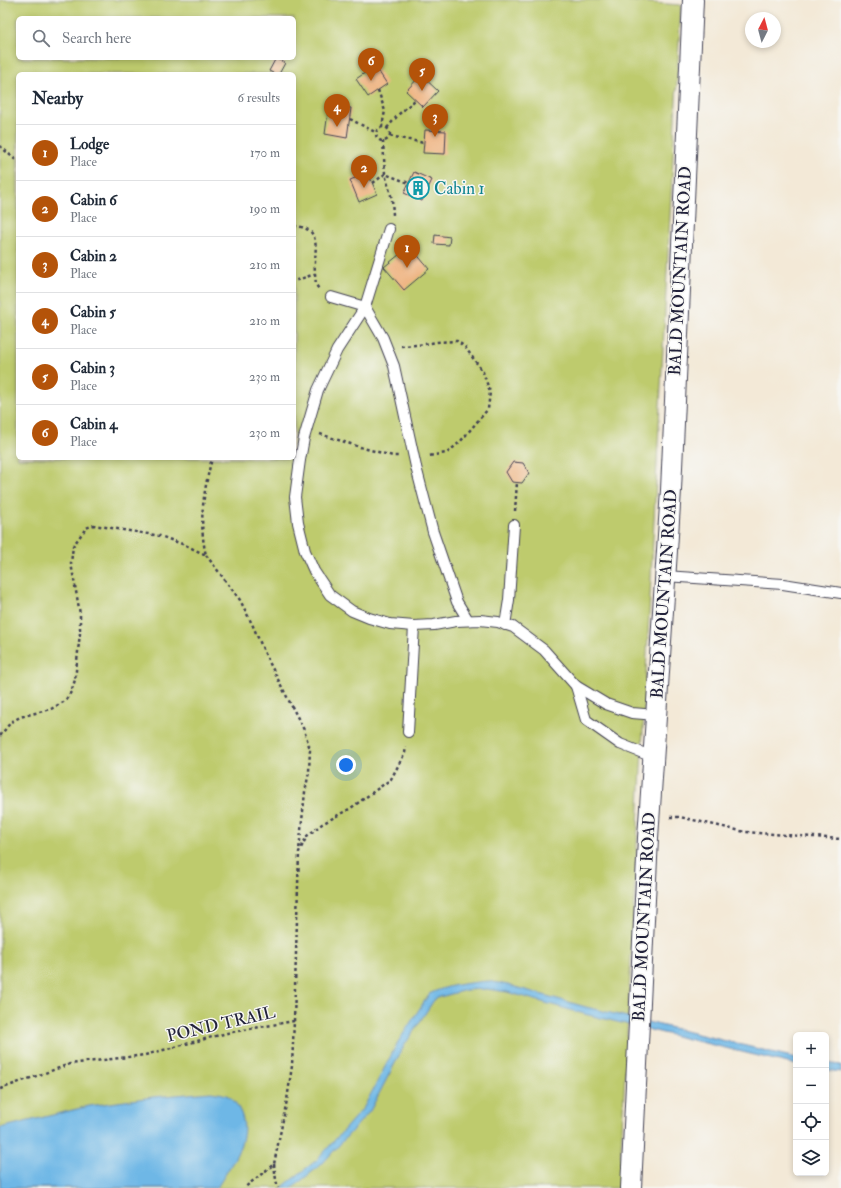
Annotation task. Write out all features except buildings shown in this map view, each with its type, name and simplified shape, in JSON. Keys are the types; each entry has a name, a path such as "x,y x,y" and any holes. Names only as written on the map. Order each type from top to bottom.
{"street":[{"name":"BALD MOUNTAIN ROAD","path":"631,1188 649,816 671,490 693,0"}],"lane":[{"path":"389,229 365,307 337,350 318,390 307,428 298,446 295,496 298,523 305,551 314,571 330,595 352,611 390,624 414,626 468,620 486,620 513,627 544,650 576,686 606,704 632,713 656,715"},
{"path":"331,297 365,307 386,346 394,366 413,456 438,545 458,602 468,620"},
{"path":"505,625 509,600 514,526"},
{"path":"665,576 783,584 841,594"},
{"path":"408,732 414,626"},
{"path":"576,686 586,720 620,744 653,757"}],"path":[{"path":"375,132 382,126 385,111 378,90"},
{"path":"387,128 399,114 415,100"},
{"path":"350,119 375,132 376,137 384,142"},
{"path":"382,126 390,131 388,140 384,142"},
{"path":"390,136 424,143"},
{"path":"384,142 385,174 392,199 393,215 389,229"},
{"path":"0,146 16,160"},
{"path":"385,174 409,183"},
{"path":"372,183 385,174"},
{"path":"296,226 309,229 313,234 316,247 315,274 296,280"},
{"path":"307,428 333,439 393,456 430,456 447,453 460,442 488,409 490,392 483,372 465,348 457,341 418,345 386,346"},
{"path":"212,460 205,486 202,514 203,542 206,555 240,600 266,656 304,730 310,749 309,772 305,792 299,852 294,1021"},
{"path":"514,526 517,482"},
{"path":"0,736 11,722 51,709 64,701 71,692 80,633 80,614 71,563 73,546 86,528 94,525 160,536 185,545 206,555"},
{"path":"299,852 307,836 322,824 351,808 391,779 405,753 408,732"},
{"path":"649,816 680,817 744,832 841,838"},
{"name":"POND TRAIL","path":"0,1089 70,1064 144,1055 227,1033 294,1021 292,1059 287,1100 274,1164 278,1188"},
{"path":"244,1188 274,1164"}],"green space":[{"path":"0,0 612,0 681,5 619,1188 0,1188"}],"water":[{"path":"488,981 508,985 586,1007 793,1057 793,1064 584,1014 507,992 487,989 466,990 434,1000 404,1046 370,1111 322,1164 292,1188 281,1188 318,1159 364,1107 398,1042 429,994 450,986"},
{"path":"829,1063 841,1065 841,1072 829,1070"},
{"path":"211,1092 224,1094 234,1100 243,1119 244,1129 239,1150 217,1188 0,1188 0,1128 89,1106 153,1097"}],"place":[{"name":"Cabin 4","path":"371,81"},
{"name":"Cabin 3","path":"422,91"},
{"name":"Cabin 5","path":"337,127"},
{"name":"Cabin 2","path":"435,137"},
{"name":"Cabin 6","path":"364,188"},
{"name":"Cabin 1","path":"418,188"},
{"name":"Lodge","path":"407,268"}]}
